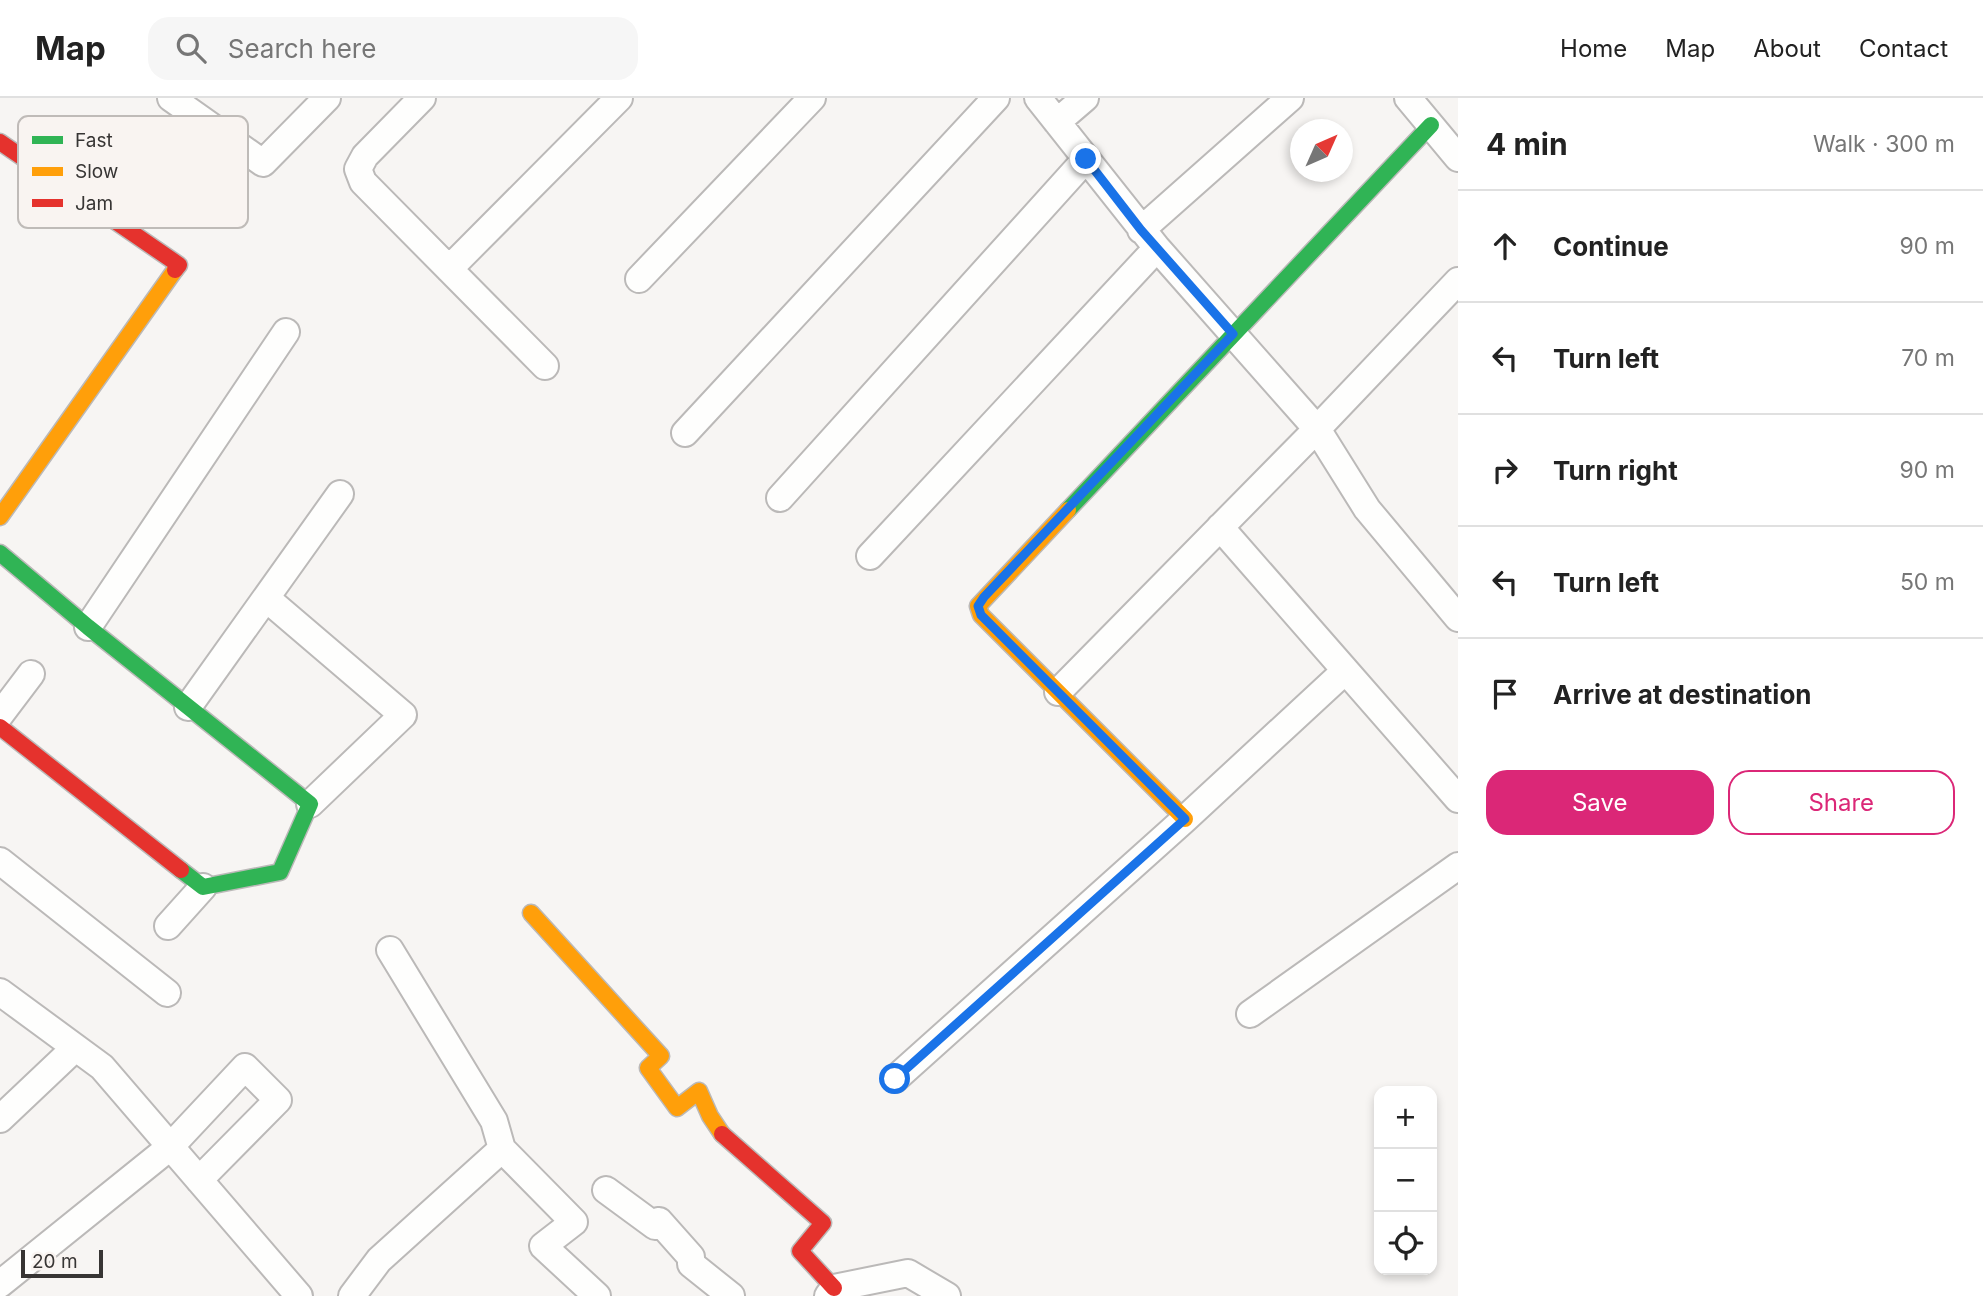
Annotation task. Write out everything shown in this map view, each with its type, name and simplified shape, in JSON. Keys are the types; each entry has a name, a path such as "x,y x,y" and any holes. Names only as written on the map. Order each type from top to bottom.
{"street":[{"path":"171,98 196,116"},
{"path":"248,152 263,163 327,98"},
{"path":"422,98 365,156 358,169 363,182 545,366"},
{"path":"449,269 619,98"},
{"path":"639,279 812,98"},
{"path":"684,433 996,98"},
{"path":"1038,98 1149,239 1317,429 1367,509 1458,618"},
{"path":"1057,122 1085,98"},
{"path":"870,556 1149,239 1290,98"},
{"path":"1408,98 1458,158"},
{"path":"1185,819 981,615 978,606 1431,125"},
{"path":"0,142 18,154"},
{"path":"780,498 1086,159"},
{"path":"0,517 179,265 125,228"},
{"path":"1058,692 1317,429 1458,281"},
{"path":"88,627 286,332"},
{"path":"188,707 340,495"},
{"path":"1220,527 1458,799"},
{"path":"0,554 310,804"},
{"path":"167,926 203,887 280,872 310,804 403,715 266,598"},
{"path":"895,1079 1185,819 1345,671"},
{"path":"0,715 31,674"},
{"path":"0,727 203,887"},
{"path":"0,861 167,993"},
{"path":"1250,1014 1458,866"},
{"path":"531,913 661,1056 648,1068 677,1108 699,1091 710,1116 725,1139 823,1223 800,1251 831,1292 908,1273 947,1296"},
{"path":"390,950 494,1121 502,1149 574,1222 543,1246 597,1296"},
{"path":"0,992 102,1067 299,1296"},
{"path":"0,1119 75,1048"},
{"path":"0,1284 170,1147 245,1067 278,1100 199,1180"},
{"path":"352,1296 379,1260 502,1149"},
{"path":"606,1190 654,1226 659,1222 691,1257 691,1265 731,1296"}],"traffic: fast":[{"path":"1068,510 1431,125"},
{"path":"0,553 88,627 310,804 280,872 203,887 181,870"}],"traffic: slow":[{"path":"0,517 175,270"},
{"path":"1068,510 978,606 981,615 1185,819"},
{"path":"531,913 661,1056 648,1068 677,1108 699,1091 722,1134"}],"traffic: jam":[{"path":"0,142 18,154"},
{"path":"125,228 179,265 175,270"},
{"path":"0,727 181,870"},
{"path":"722,1134 823,1223 800,1251 834,1288"}],"route":[{"path":"895,1079 1185,819 981,615 978,606 1233,334 1141,230 1086,159"}]}
